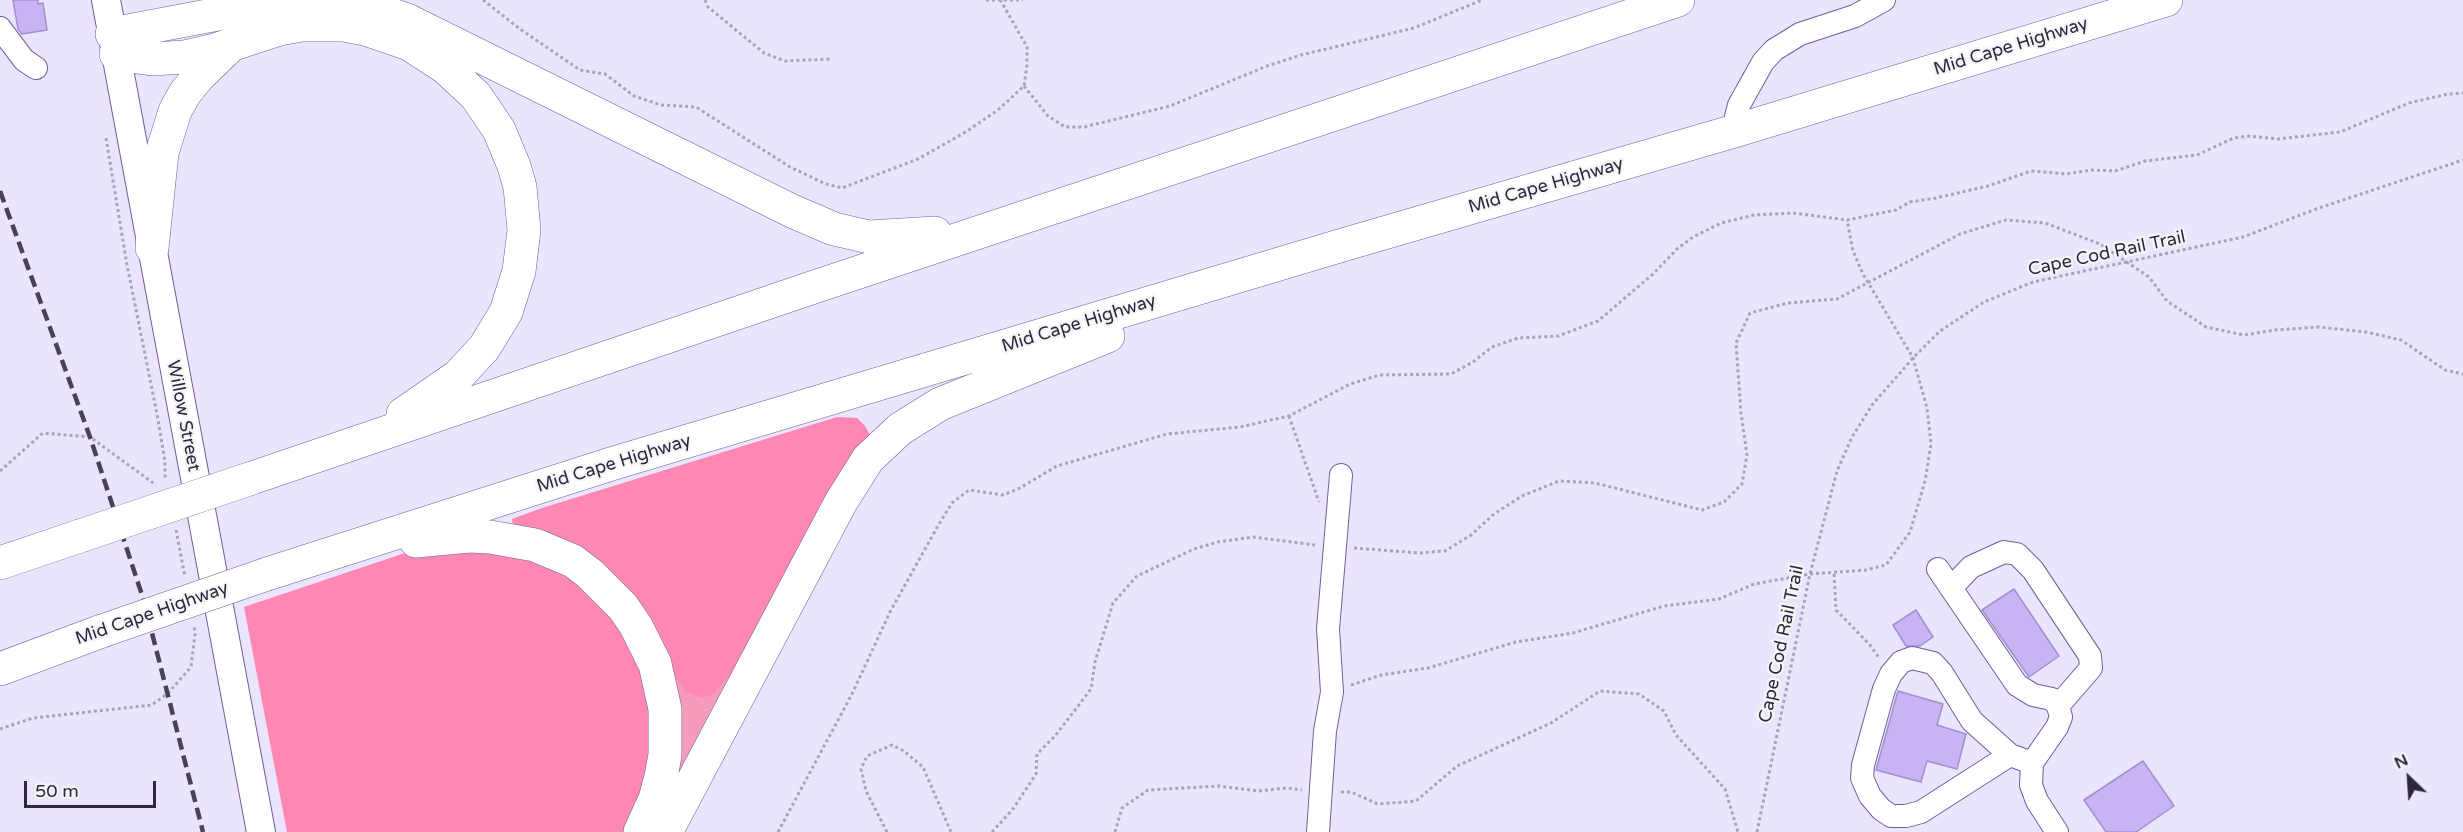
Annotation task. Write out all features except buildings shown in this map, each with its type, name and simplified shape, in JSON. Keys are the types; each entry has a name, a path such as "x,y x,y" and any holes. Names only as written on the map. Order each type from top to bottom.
{"highway":[{"path":"296,0 326,1 372,8 407,20 792,211 834,229 869,237 888,237 999,225"},
{"path":"114,44 276,3 305,0"},
{"path":"0,563 999,225 1208,158 1678,0"},
{"name":"Mid Cape Highway","path":"0,669 267,574 611,464 1346,244 1738,130 2166,0"},
{"path":"114,44 152,59 175,58 200,54 279,29 323,24 365,29 409,44 446,68 476,96 489,112 514,166 523,209 523,251 514,291 506,312 484,348 458,376 423,402 361,441"},
{"path":"152,248 162,153 175,111 185,93 199,76 233,44"},
{"path":"666,832 841,502 868,459 882,443 910,422 940,404 1060,354 1159,318 1346,244"},
{"path":"345,549 470,536 513,540 554,552 573,561 607,590 623,607 646,644 662,684 666,709 665,755 661,777 655,799 640,832"}],"main road":[{"name":"Willow Street","path":"106,0 261,832"}],"street":[{"path":"1738,130 1736,117 1739,105 1763,62 1774,50 1800,34 1855,16 1884,0"},
{"path":"0,28 24,60 36,68"},
{"path":"1318,832 1325,731 1332,692 1328,629 1341,475"},
{"path":"1952,588 1971,567 2004,552 2017,554 2033,570 2090,656 2091,668 2058,706"},
{"path":"1938,569 2017,685 2033,695 2052,699 2058,706 2061,717 2057,727 2032,763 2031,784 2037,801 2057,832"},
{"path":"2010,755 1921,812 1906,816 1891,816 1870,796 1862,778 1863,765 1884,689 1900,662 1912,658 1933,663 1942,673 1972,721 2010,755 2032,763"}],"path":[{"path":"483,0 580,69 605,74 634,96 661,105 696,107 790,167 826,184 842,188 918,159 964,133 998,110 1024,86 1027,47 1001,1"},
{"path":"705,0 708,7 765,53 785,61 830,59"},
{"path":"986,0 1023,0"},
{"path":"1024,86 1048,116 1065,127 1084,127 1170,106 1267,66 1301,55 1414,28 1482,0"},
{"path":"778,832 852,694 890,612 952,503 969,490 1003,495 1018,489 1057,466 1167,434 1240,427 1289,416 1350,384 1380,375 1451,374 1473,362 1492,347 1518,338 1558,336 1598,321 1653,274 1677,249 1693,237 1721,223 1754,215 1792,213 1846,220 1896,210 1910,202 1988,186 2031,171 2067,174 2091,170 2115,171 2145,161 2197,155 2234,138 2249,136 2278,139 2340,132 2409,103 2463,93"},
{"path":"106,137 127,265 157,414 165,462 165,481"},
{"name":"Cape Cod Rail Trail","path":"1757,832 1810,574 1837,471 1852,437 1872,405 1940,331 1984,302 2033,282 2243,237 2316,209 2463,160"},
{"path":"1332,692 1381,675 1428,668 1516,642 1573,633 1664,606 1719,600 1754,584 1810,574 1866,570 1886,565 1910,532 1925,481 1931,444 1928,408 1913,358 1868,282 1853,251 1846,220"},
{"path":"992,832 1013,809 1036,774 1037,754 1055,736 1091,689 1095,662 1113,603 1137,576 1194,549 1218,542 1253,537 1335,547 1377,548 1420,553 1446,551 1472,535 1494,514 1522,496 1559,482 1595,483 1702,510 1725,502 1742,484 1747,455 1741,413 1736,343 1750,314 1788,303 1837,299 1960,234 2006,220 2045,223 2100,244 2129,262 2149,277 2167,301 2206,327 2244,335 2319,327 2366,332 2401,340 2445,370 2463,374"},
{"path":"1289,416 1321,507"},
{"path":"0,471 43,434 90,437 165,491"},
{"path":"174,524 185,579"},
{"path":"1834,573 1836,610 1870,645 1891,674"},
{"path":"0,729 33,718 152,705 168,693 191,667 195,634 193,623"},
{"path":"1114,832 1122,808 1148,790 1219,786 1258,791 1287,788 1322,792 1351,792 1378,804 1416,801 1457,766 1551,723 1600,691 1639,694 1664,711 1677,735 1725,789 1738,832"},
{"path":"886,832 866,790 861,769 867,756 892,745 904,751 923,767 951,832"}],"shaded area":[{"path":"837,417 857,418 870,435 735,669 713,694 702,698 686,692 671,672 663,655 513,526 512,519 542,508"},
{"path":"486,547 553,564 600,599 642,662 656,737 629,832 287,832 244,607 408,552"},
{"path":"663,655 735,669 663,807"}],"railway":[{"path":"0,191 90,437 143,598 203,832"}]}
